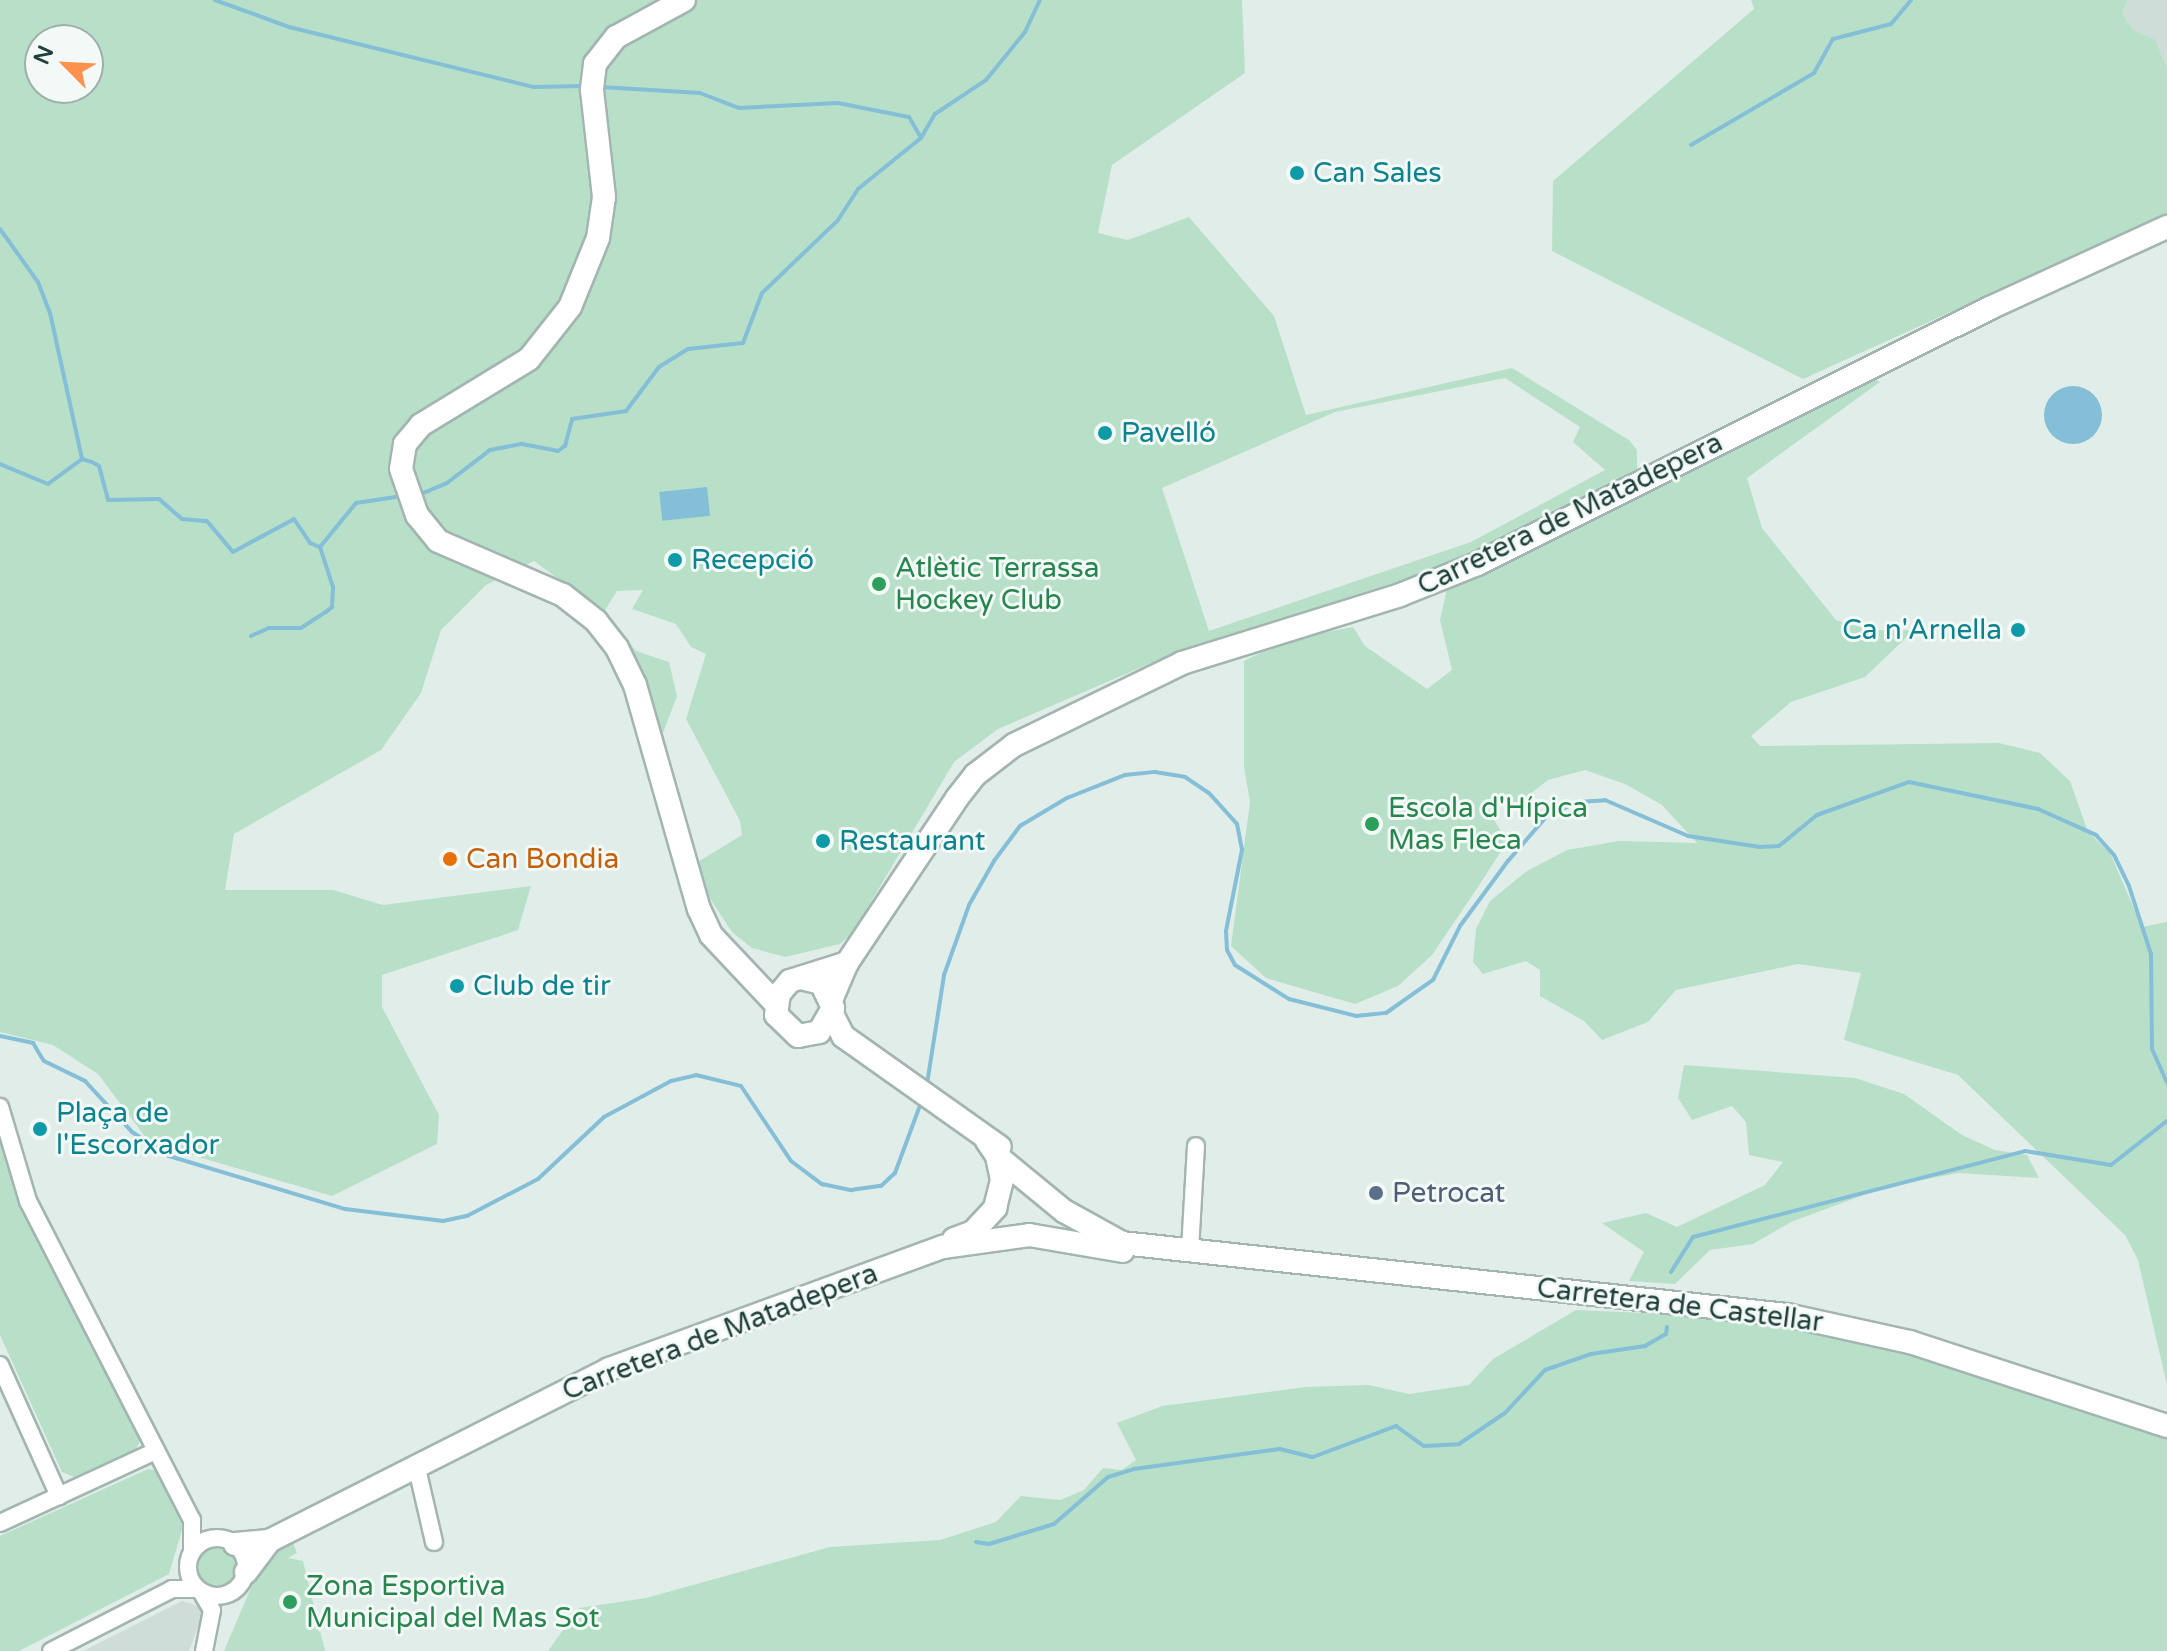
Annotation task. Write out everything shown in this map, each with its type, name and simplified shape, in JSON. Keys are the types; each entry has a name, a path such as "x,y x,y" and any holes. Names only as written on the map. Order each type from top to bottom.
{"street":[{"path":"684,0 616,37 600,53 592,84 604,197 583,281 554,331 529,359 416,430 405,444 401,469 417,515 438,541 563,595 596,621 617,648 635,685 699,909 711,935 776,1004 788,1032 850,1040"},
{"name":"Carretera de Matadepera","path":"832,1006 847,963 891,903 975,775 1014,745 1182,663 1400,595 1477,564 1949,328 2167,227"},
{"path":"776,1004 798,980 847,963"},
{"path":"747,970 821,983 850,1040 992,1148 1002,1180 995,1208 973,1232 943,1247"},
{"path":"812,1035 827,1025 832,1006"},
{"path":"0,1107 28,1201 192,1520 190,1557 200,1591 211,1605 211,1631"},
{"path":"1185,1250 1196,1146"},
{"name":"Carretera de Castellar","path":"992,1148 1106,1221 1185,1250"},
{"name":"Carretera de Castellar","path":"992,1148 1075,1219 1106,1238 1150,1248 1787,1315 1910,1342 2167,1426"},
{"path":"1030,1170 1075,1219 1062,1231 1045,1236"},
{"name":"Carretera de Matadepera","path":"269,1541 416,1464 635,1359 943,1247 1045,1236 1079,1247 1150,1248"},
{"path":"0,1365 59,1496"},
{"path":"0,1523 156,1451"},
{"path":"416,1464 434,1542"},
{"path":"192,1520 228,1541 244,1556 246,1572"},
{"path":"172,1589 202,1542 269,1541"},
{"path":"204,1651 211,1631 233,1592 269,1541"},
{"path":"51,1651 172,1589 200,1591 218,1597 233,1592"}],"shaded area":[{"path":"2128,0 2167,0 2167,68 2155,39 2133,30 2122,13"},
{"path":"182,1601 199,1606 203,1614 189,1651 83,1651"}],"green space":[{"path":"0,0 1242,0 1245,73 1112,165 1098,233 1128,240 1189,217 1274,316 1306,415 1512,368 1629,440 1637,450 1637,469 1632,479 1470,559 1186,648 998,729 954,762 853,932 840,944 785,957 752,948 732,932 699,882 625,641 602,611 534,561 486,585 441,630 421,693 381,750 234,834 225,890 333,890 383,905 531,886 518,930 382,975 382,1007 439,1115 437,1144 332,1196 150,1143 98,1074 53,1045 0,1032","holes":["1505,378 1580,427 1573,442 1605,470 1471,542 1209,631 1162,488 1335,412","643,590 632,609 676,624 691,647 706,654 686,719 740,821 742,835 696,863 663,733 677,696 669,662 636,651 605,610 617,591"]},
{"path":"1751,0 2128,0 2122,13 2133,30 2155,39 2167,68 2167,214 1803,379 1552,251 1553,181 1754,9"},
{"path":"1866,375 1880,382 1747,478 1762,528 1836,620 1871,630 1914,630 1865,677 1791,702 1751,736 1760,746 1999,743 2040,753 2070,781 2088,832 2110,853 2142,927 2167,922 2167,1385 2138,1260 2125,1235 1958,1075 1844,1040 1861,973 1798,964 1676,990 1648,1022 1602,1040 1584,1021 1540,996 1540,970 1526,961 1483,974 1473,962 1476,929 1490,901 1527,871 1567,850 1619,841 1697,843 1662,805 1625,784 1585,770 1548,780 1520,802 1490,802 1487,808 1507,842 1478,887 1432,955 1398,986 1355,1004 1266,978 1231,946 1250,802 1244,767 1244,661 1289,639 1353,627 1365,646 1427,689 1452,670 1440,620 1448,584"},
{"path":"1684,1065 1855,1078 1904,1094 1962,1135 1995,1150 2027,1155 2039,1178 1958,1173 1885,1187 1791,1222 1753,1244 1710,1250 1675,1284 1629,1281 1644,1252 1602,1223 1646,1213 1677,1227 1765,1185 1783,1162 1749,1155 1746,1122 1732,1106 1692,1120 1678,1098"},
{"path":"0,1139 18,1199 142,1437 136,1449 74,1477 62,1472 0,1335"},
{"path":"1576,1310 1667,1314 1801,1330 1963,1366 2167,1432 2167,1651 548,1651 579,1608 646,1598 830,1547 940,1540 996,1522 1021,1496 1060,1500 1084,1490 1103,1468 1122,1470 1136,1460 1117,1423 1162,1406 1305,1387 1369,1385 1409,1394 1469,1385 1493,1359"},
{"path":"148,1469 158,1471 184,1523 169,1574 19,1651 0,1651 0,1536"},
{"name":"Zona Esportiva Municipal del Mas Sot","path":"292,1540 297,1553 288,1558 303,1561 325,1651 224,1651 265,1555"},
{"path":"217,1546 232,1552 238,1567 232,1582 217,1588 202,1582 196,1567 202,1552"}],"water":[{"path":"2073,386 2094,394 2102,415 2094,436 2073,444 2052,436 2044,415 2052,394"},
{"path":"707,487 710,516 662,521 659,492"}],"waterway":[{"path":"215,0 289,27 534,87 584,86"},
{"path":"421,494 447,483 490,450 522,444 558,451 565,446 572,419 626,411 659,367 688,349 743,343 762,293 838,220 858,189 921,138 935,114 986,80 1025,32 1040,0"},
{"path":"1691,145 1814,73 1833,39 1891,24 1911,0"},
{"path":"601,87 700,93 739,108 838,103 909,117 921,138"},
{"path":"0,229 38,282 50,313 82,459"},
{"path":"0,464 48,484 82,459 92,462 99,466 108,500 159,499 182,519 207,521 233,552 294,519 310,543 320,547"},
{"path":"251,636 269,628 301,628 332,607 333,587 320,547 356,503 396,497"},
{"path":"927,1084 944,975 969,905 994,861 1020,826 1067,798 1125,775 1155,772 1185,777 1209,793 1237,824 1242,850 1226,931 1227,950 1235,965 1289,999 1356,1016 1386,1013 1433,980 1460,926 1508,861 1547,816 1579,802 1605,800 1688,836 1760,847 1779,846 1817,815 1909,782 2038,809 2096,835 2114,855 2129,886 2151,954 2152,1049 2167,1083"},
{"path":"0,1036 33,1043 44,1061 85,1081 132,1132 169,1156 345,1209 443,1221 467,1216 538,1179 604,1117 671,1081 696,1075 741,1086 791,1161 822,1184 851,1190 881,1186 895,1173 922,1100"},
{"path":"1671,1272 1693,1237 2025,1151 2111,1165 2167,1121"},
{"path":"976,1542 989,1544 1054,1524 1108,1477 1134,1469 1280,1449 1313,1457 1396,1426 1424,1446 1459,1444 1505,1413 1545,1370 1591,1354 1645,1346 1666,1334 1667,1327"}],"place":[{"name":"Can Sales","path":"1297,173"},
{"name":"Pavelló","path":"1105,433"},
{"name":"Recepció","path":"675,560"},
{"name":"Atlètic Terrassa Hockey Club","path":"879,584"},
{"name":"Ca n'Arnella","path":"2018,630"},
{"name":"Escola d'Hípica Mas Fleca","path":"1372,824"},
{"name":"Restaurant","path":"823,841"},
{"name":"Can Bondia","path":"450,859"},
{"name":"Club de tir","path":"457,986"},
{"name":"Plaça de l'Escorxador","path":"40,1129"},
{"name":"Petrocat","path":"1376,1193"},
{"name":"Zona Esportiva Municipal del Mas Sot","path":"290,1602"}]}
